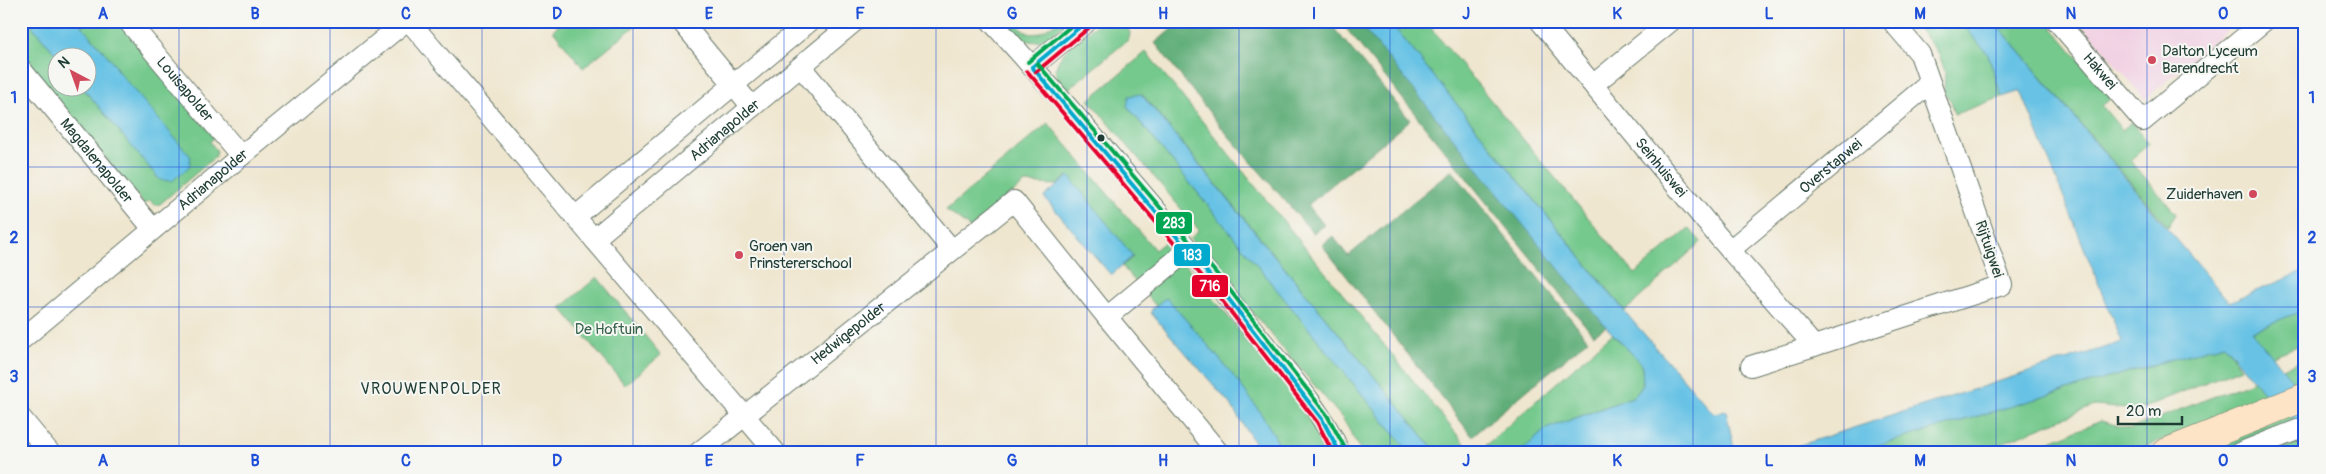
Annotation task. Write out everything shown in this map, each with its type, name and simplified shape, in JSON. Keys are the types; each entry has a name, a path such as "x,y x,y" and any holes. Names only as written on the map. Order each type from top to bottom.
{"main road":[{"path":"2165,453 2305,397"}],"street":[{"name":"Louisapolder","path":"128,21 241,156"},
{"name":"Adrianapolder","path":"21,340 241,156 408,21 776,453"},
{"path":"681,21 752,107"},
{"name":"Adrianapolder","path":"575,216 810,21"},
{"name":"Adrianapolder","path":"594,239 855,21"},
{"path":"991,21 1188,250 1322,419 1340,453"},
{"path":"1032,67 1087,21"},
{"name":"Seinhuiswei","path":"1540,21 1730,250"},
{"path":"1594,84 1671,21"},
{"path":"1892,21 1920,54 1930,82"},
{"name":"Hakwei","path":"2058,21 2143,121 2264,21"},
{"path":"801,67 952,250"},
{"name":"Magdalenapolder","path":"21,69 153,229"},
{"name":"Overstapwei","path":"1730,250 1930,82"},
{"name":"Rijtuigwei","path":"1751,366 2002,285 1930,82"},
{"name":"Hedwigepolder","path":"745,415 1014,201 1219,453"},
{"path":"1107,317 1188,250"},
{"path":"1730,250 1814,346"},
{"path":"698,453 745,415"},
{"path":"21,418 50,453"},
{"path":"2240,453 2300,429"}],"shaded area":[{"name":"Dalton Lyceum Barendrecht","path":"2079,21 2238,21 2145,99"}],"green space":[{"path":"21,21 28,21 50,48 48,48 48,89 21,57"},
{"path":"78,21 118,21 214,137 210,142 217,151 215,157 160,204 154,205 150,200 144,204 55,98 91,98 160,180 116,66"},
{"path":"563,21 641,21 583,68 553,30"},
{"path":"1004,21 1014,21 1022,29 1035,34 1059,22 1068,21 1043,40 1036,42 1021,37"},
{"path":"1101,21 1121,21 1130,32 1129,39 1067,90 1057,78 1058,62 1070,46"},
{"path":"1181,21 1328,21 1410,120 1308,205 1324,225 1313,233 1220,126 1155,43"},
{"path":"1340,21 1358,21 1606,327 1593,335"},
{"path":"1389,21 1425,21 1635,274 1689,228 1701,242 1625,311"},
{"path":"1912,21 1960,21 1988,54 2002,97 1955,114 1951,101 1944,93 1945,72 1939,54"},
{"path":"1994,21 2047,21 2111,98 2102,106 2122,130 2132,122 2149,144 2130,160 2176,214 2168,227"},
{"path":"1146,52 1472,453 1437,453 1142,94 1127,106 1410,453 1362,453 1343,419 1190,239 1199,230 1089,100"},
{"path":"1048,123 1155,250 1166,241 1317,425 1329,453 1283,453 1259,411 1200,336 1168,299 1164,299 1156,306 1122,266 1133,257 1068,176 1057,185 1025,183 970,228 946,210"},
{"path":"1452,170 1588,340 1472,436 1322,245 1333,236 1348,256"},
{"name":"De Hoftuin","path":"597,277 661,355 625,385 561,308"},
{"path":"2305,309 2305,343 2270,357 2252,331"},
{"path":"1612,334 1642,364 1643,385 1635,396 1546,429 1525,448 1529,453 1492,453 1486,445"},
{"path":"2224,344 2241,368 2138,410 2094,406 1977,453 1851,453"},
{"path":"2305,359 2305,381 2294,385 2280,369"},
{"path":"2254,381 2267,396 2130,453 2021,453 2101,421 2130,429"},
{"path":"2305,408 2305,418 2219,453 2194,453"},
{"path":"2305,439 2305,453 2270,453"}],"water":[{"path":"28,21 78,21 191,157 189,167 172,181 160,180 91,98 98,98 98,48 50,48"},
{"path":"1358,21 1389,21 1631,319 1713,413 1726,411 1735,453 1631,453 1601,450 1529,453 1525,448 1546,429 1635,396 1643,385 1642,364 1606,327"},
{"path":"1960,21 1994,21 2229,302 2305,271 2305,310 2251,331 2305,396 2305,430 2262,391 2224,344 1852,453 1775,453 2122,342 2021,91 2002,97 1988,54"},
{"path":"1141,94 1437,453 1410,453 1127,106 1129,96"},
{"path":"1069,176 1133,256 1111,275 1044,197"},
{"path":"1164,299 1168,299 1246,392 1283,453 1261,453 1230,404 1151,313 1152,309"}],"transit line":[{"name":"283","path":"1028,62 1077,21"},
{"name":"183","path":"1032,67 1087,21"},
{"name":"716","path":"1036,72 1091,26"},
{"name":"283","path":"1037,63 1222,280 1327,415 1346,450"},
{"name":"183","path":"1032,67 1217,284 1322,419 1340,453"},
{"name":"716","path":"1027,71 1212,288 1317,422 1333,453"}],"place":[{"name":"Dalton Lyceum Barendrecht","path":"2152,60"},
{"name":"Zuiderhaven","path":"2253,194"},
{"name":"Groen van Prinstererschool","path":"739,255"}],"district":[{"name":"VROUWENPOLDER","path":"431,389"}]}
